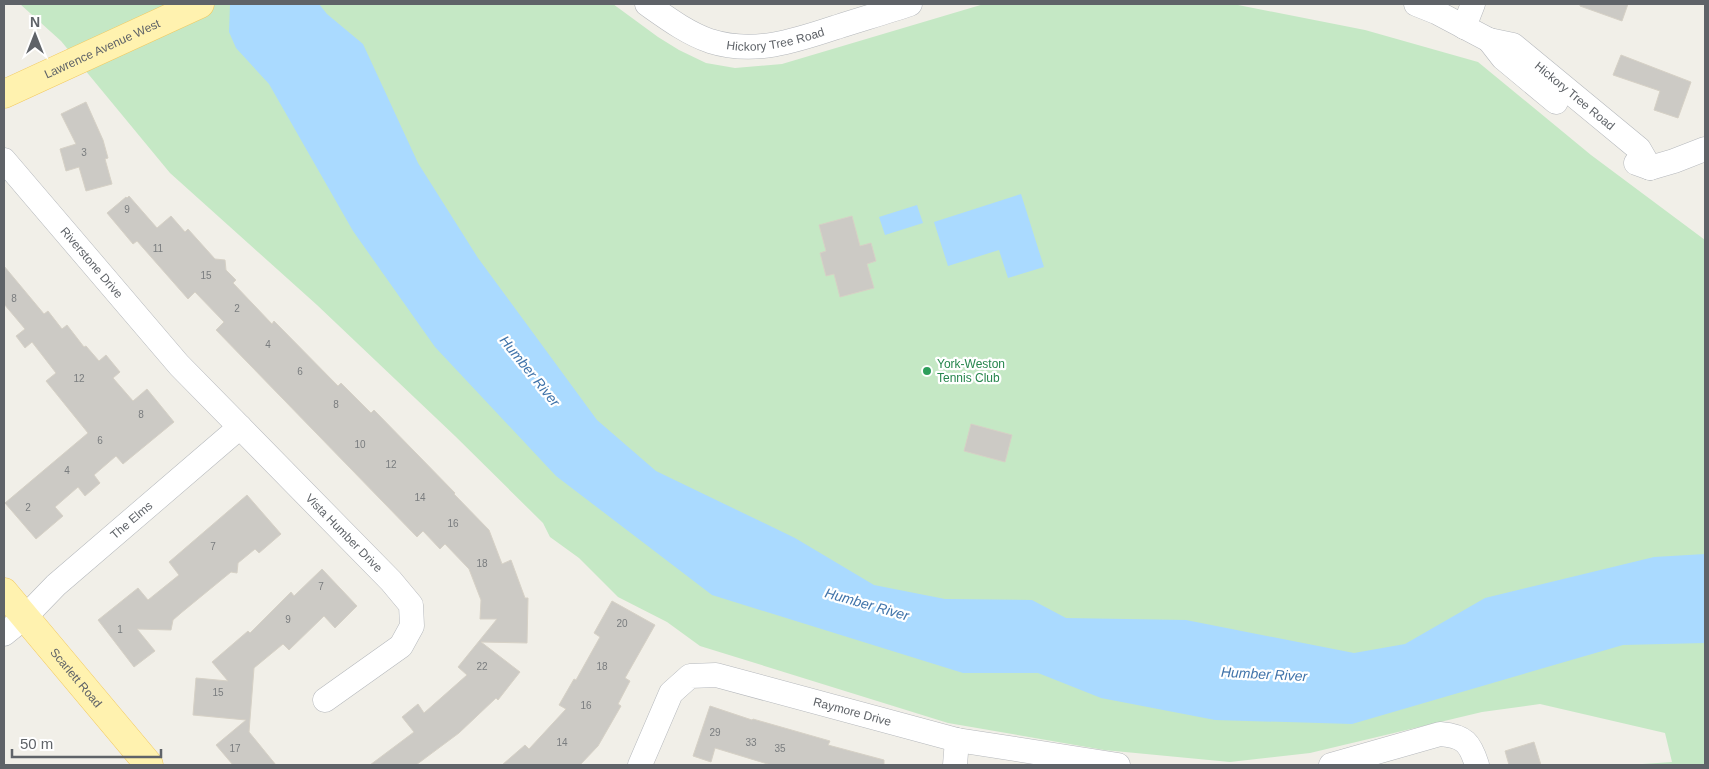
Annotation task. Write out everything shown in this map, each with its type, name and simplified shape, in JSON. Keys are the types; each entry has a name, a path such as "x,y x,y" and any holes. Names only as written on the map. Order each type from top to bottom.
{"main road":[{"name":"Lawrence Avenue West","path":"4,94 200,4"},
{"name":"Scarlett Road","path":"4,592 149,765"}],"street":[{"name":"Hickory Tree Road","path":"648,4 689,32 708,40 723,45 756,48 786,43 910,4"},
{"name":"Hickory Tree Road","path":"1416,4 1436,12 1489,40 1503,58 1625,158 1650,168 1705,149"},
{"path":"1464,27 1472,4"},
{"name":"Riverstone Drive","path":"4,160 179,365"},
{"name":"Vista Humber Drive","path":"179,365 391,581 411,605 412,626 401,646 325,700"},
{"name":"The Elms","path":"4,634 25,617 56,585 240,427"},
{"name":"Raymore Drive","path":"640,765 671,693 690,676 716,675 957,740 1118,765"},
{"path":"1330,765 1440,734 1455,735 1469,744 1477,765"},
{"path":"955,765 957,740"}],"green space":[{"path":"20,4 230,4 230,16 258,4 613,4 679,50 706,63 735,68 782,64 984,4 1233,4 1365,30 1478,62 1591,155 1705,240 1705,765 1628,765 1672,762 1665,733 1540,704 1482,712 1310,753 1230,762 1104,750 948,723 700,646 667,622 618,597 579,558 550,537 543,523 455,436 317,305 170,173 61,41"}],"water":[{"name":"Humber River","path":"230,4 319,4 327,14 363,44 418,163 478,258 597,420 656,471 795,538 874,585 945,599 1032,600 1066,618 1186,620 1354,653 1405,644 1485,598 1654,557 1705,554 1705,643 1623,645 1352,724 1215,720 1101,698 1038,673 963,673 712,595 556,476 435,347 353,231 269,84 236,48 229,32"},
{"path":"1021,194 1044,267 1008,278 999,250 948,266 934,222"},
{"path":"917,205 923,223 885,235 879,217"}],"building":[{"path":"1580,4 1628,4 1622,21 1580,6"},
{"path":"1621,55 1691,82 1678,118 1654,110 1660,91 1613,75"},
{"path":"86,102 103,140 108,158 105,159 112,184 86,191 79,167 66,171 60,149 76,144 61,114"},
{"path":"129,196 157,228 171,216 185,232 188,229 215,259 225,260 226,270 236,280 233,283 272,324 274,321 338,386 341,383 371,413 374,410 489,530 502,564 511,560 525,598 528,598 527,643 481,642 520,672 498,700 496,698 459,733 416,765 370,765 414,732 402,717 418,704 424,713 467,675 458,667 497,619 480,619 481,600 469,569 445,544 440,549 423,531 417,537 216,330 224,322 195,292 188,299 137,241 133,244 107,213"},
{"path":"852,216 860,246 871,243 876,261 867,264 874,288 840,297 834,274 826,276 820,253 826,251 819,225"},
{"path":"4,266 44,314 48,311 62,329 67,325 84,347 86,346 99,361 106,355 120,372 113,378 133,401 147,389 174,422 123,464 116,456 94,475 100,483 85,496 78,487 55,507 63,516 36,539 5,503 88,433 46,381 56,373 32,342 25,348 16,336 25,329 4,304"},
{"path":"971,424 1012,435 1005,462 964,451"},
{"path":"247,495 281,534 259,553 255,549 238,563 237,573 231,572 181,613 173,620 171,630 137,629 155,651 134,667 98,620 138,588 148,600 179,575 169,562"},
{"path":"322,569 357,606 335,628 324,616 289,650 283,644 254,668 249,732 276,765 233,765 216,745 246,720 193,715 196,678 228,681 212,662 248,631 250,633 291,592 294,596"},
{"path":"612,601 655,625 625,678 630,681 618,704 621,706 598,746 580,765 502,765 525,745 529,749 566,709 559,705 574,679 576,680 600,637 594,633"},
{"path":"710,706 752,720 830,741 828,745 884,760 884,765 771,765 715,748 711,762 693,756"},
{"path":"1534,742 1541,765 1509,765 1505,751"}],"place":[{"name":"York-Weston Tennis Club","path":"927,371"}]}
